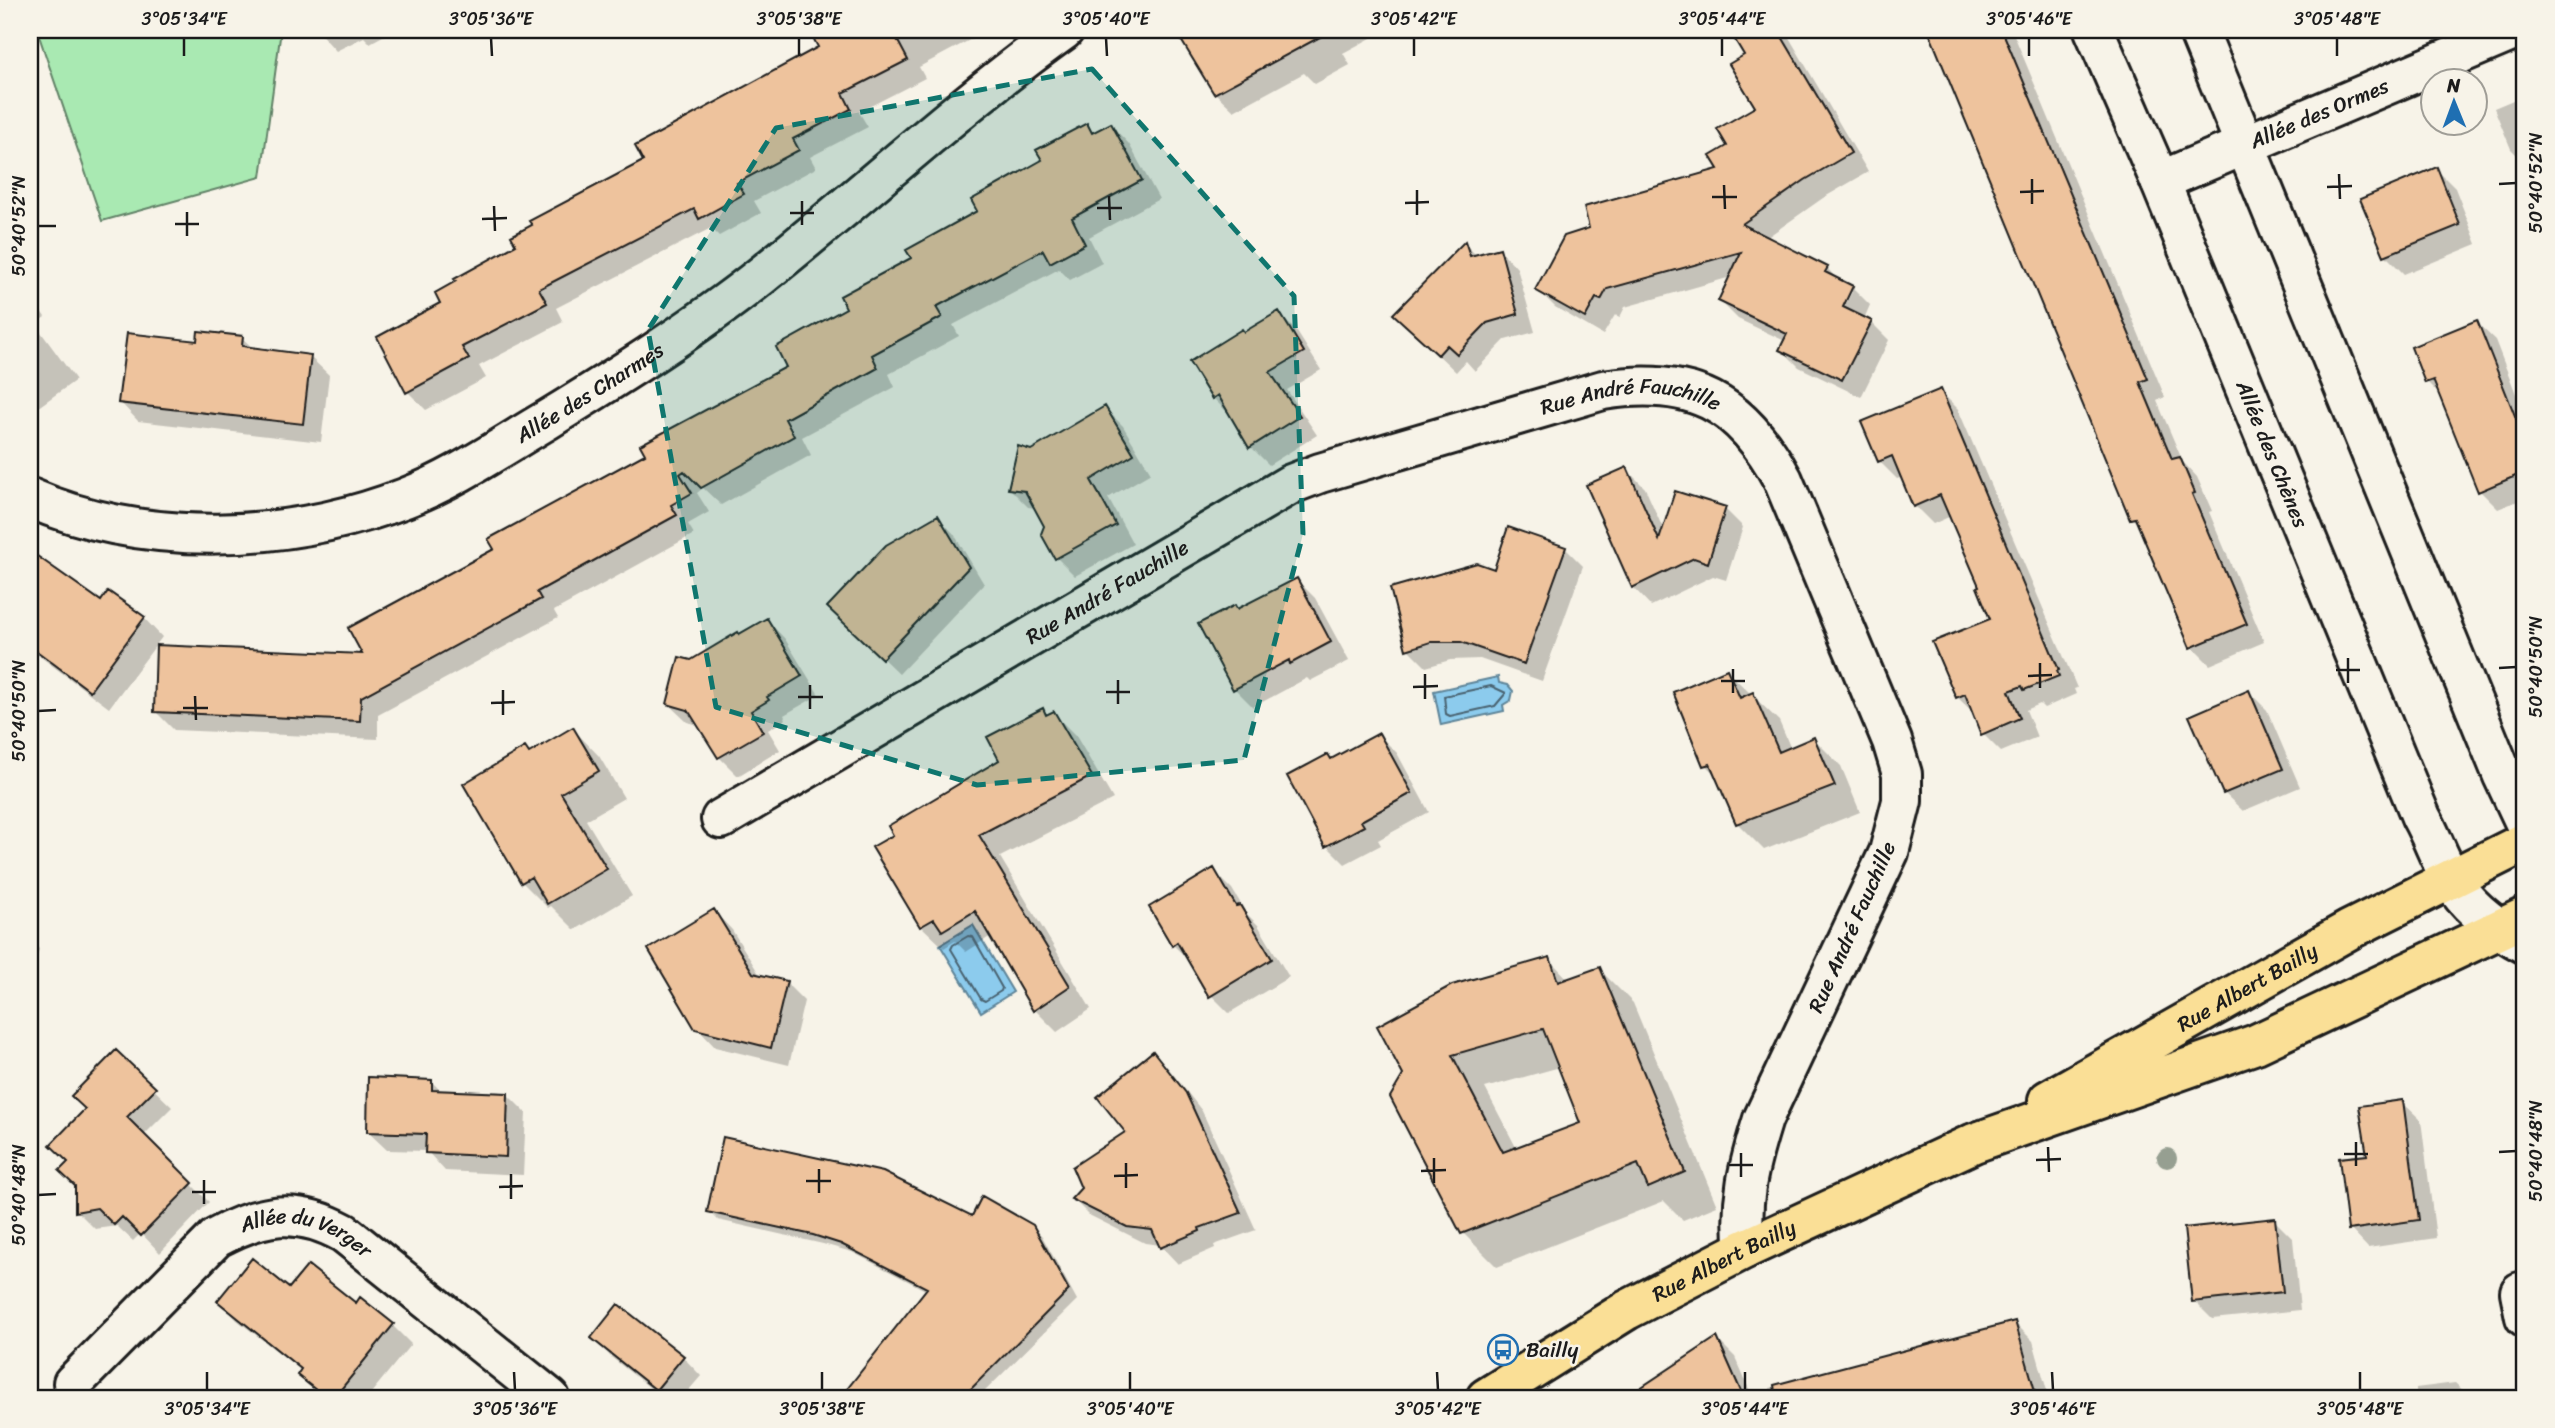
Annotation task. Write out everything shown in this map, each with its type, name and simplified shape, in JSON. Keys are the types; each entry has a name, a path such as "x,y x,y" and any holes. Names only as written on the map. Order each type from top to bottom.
{"main road":[{"name":"Rue Albert Bailly","path":"1486,1398 1627,1310 1745,1249 1974,1143 2337,937 2525,842"},
{"name":"Rue Albert Bailly","path":"1974,1143 2256,1044 2517,930"}],"street":[{"name":"Allée des Charmes","path":"30,498 79,517 114,525 185,533 227,533 316,523 406,498 486,457 620,375 759,278 969,102 1064,30"},
{"name":"Allée des Chênes","path":"2094,30 2160,181 2421,817 2451,879 2470,904 2517,930"},
{"path":"2198,30 2247,144 2503,776 2525,822"},
{"name":"Allée des Ormes","path":"2160,181 2516,30"},
{"name":"Rue André Fauchille","path":"721,819 1291,484 1320,473 1603,390 1633,385 1665,386 1695,392 1724,408 1767,450 1783,480 1892,741 1902,774 1902,802 1889,852 1763,1119 1744,1193 1741,1221 1745,1249"},
{"name":"Allée du Verger","path":"73,1383 216,1238 241,1224 268,1217 298,1215 322,1221 344,1233 550,1398"}],"highlighted area":[{"path":"1092,69 1294,296 1303,534 1244,760 977,785 716,707 648,330 776,128"}],"green space":[{"path":"37,30 281,30 261,177 102,221"}],"water":[{"path":"1498,677 1499,683 1508,685 1513,691 1511,700 1503,705 1504,711 1441,725 1434,691"},
{"path":"973,925 1013,992 981,1012 940,945"}],"building":[{"path":"809,30 892,30 908,60 843,93 851,109 793,139 799,150 737,183 744,194 699,219 694,209 539,289 547,303 462,347 469,359 406,393 377,337 440,303 435,293 456,281 454,279 516,245 511,236 532,225 529,221 643,161 635,146 818,47"},
{"path":"1175,30 1333,30 1214,94"},
{"path":"1729,30 1778,30 1851,153 1805,180 1742,224 1828,267 1825,272 1853,286 1843,307 1872,321 1842,380 1779,350 1787,334 1718,301 1741,252 1607,289 1601,300 1596,298 1585,318 1535,290 1564,236 1589,228 1584,207 1718,169 1710,156 1727,146 1717,129 1755,107 1729,64 1744,55"},
{"path":"1928,30 2002,30 2148,379 2140,382 2172,459 2180,457 2195,493 2192,494 2247,624 2190,648 2135,518 2130,519"},
{"path":"1087,123 1092,133 1111,123 1142,180 1072,218 1085,244 1050,263 1043,250 936,307 942,317 872,355 878,368 785,419 794,436 701,488 684,471 680,474 692,493 671,505 677,515 537,592 541,599 361,697 360,721 154,712 156,645 362,654 348,628 494,549 488,539 645,454 640,445 786,367 776,347 846,308 840,296 911,258 906,250 977,211 971,200 1042,160 1036,150"},
{"path":"2437,167 2460,225 2384,256 2360,199"},
{"path":"1465,241 1470,256 1500,248 1518,314 1487,323 1457,354 1447,345 1438,355 1393,314"},
{"path":"1279,311 1304,352 1270,372 1300,416 1249,448 1218,395 1212,399 1189,362 1242,329 1244,332"},
{"path":"2477,320 2525,441 2525,472 2478,492 2433,380 2425,383 2411,347"},
{"path":"198,331 243,336 242,346 311,355 303,424 118,403 127,333 197,341"},
{"path":"1941,389 2059,670 2059,676 2024,690 2022,686 2009,691 2020,718 1981,735 1965,694 1956,698 1932,642 1990,619 1977,587 1979,586 1940,495 1913,507 1892,456 1878,462 1861,422"},
{"path":"1105,406 1134,454 1091,480 1116,525 1055,559 1041,534 1044,526 1025,491 1008,489 1018,446 1031,450"},
{"path":"1627,467 1659,540 1675,491 1726,507 1708,563 1694,558 1632,588 1586,485"},
{"path":"938,515 969,567 882,659 827,607 886,545"},
{"path":"1508,527 1566,547 1524,664 1461,642 1431,642 1406,650 1390,588 1477,563 1494,569"},
{"path":"30,551 101,601 108,591 145,617 90,691 30,646"},
{"path":"1297,578 1331,642 1290,664 1289,660 1233,690 1198,624 1235,605 1237,609"},
{"path":"767,618 802,676 767,697 769,700 751,711 763,732 718,758 688,710 667,704 679,657 691,660"},
{"path":"1727,669 1740,698 1753,692 1779,752 1814,737 1835,786 1736,824 1710,764 1703,766 1673,692"},
{"path":"2249,690 2283,769 2223,794 2189,716"},
{"path":"1043,708 1046,715 1054,711 1092,776 979,835 1070,986 1033,1011 975,911 942,931 934,919 920,927 872,847 893,835 888,826 999,760 987,737"},
{"path":"573,727 599,771 561,793 607,869 547,904 531,877 521,883 463,784 525,747 529,753"},
{"path":"1379,733 1412,793 1361,821 1364,826 1325,847 1287,776 1328,754 1331,759"},
{"path":"1214,868 1272,959 1209,997 1177,942 1172,946 1149,907"},
{"path":"714,909 753,973 787,981 771,1048 695,1029 648,949"},
{"path":"1550,957 1558,982 1600,967 1685,1172 1648,1188 1638,1164 1461,1234 1390,1097 1403,1075 1377,1026 1452,985","holes":["1543,1029 1580,1123 1503,1152 1452,1055"]},
{"path":"116,1050 156,1088 127,1117 193,1183 141,1236 122,1217 114,1225 97,1208 75,1212 75,1186 59,1171 68,1162 50,1145 85,1109 71,1096"},
{"path":"1153,1051 1186,1093 1241,1213 1199,1228 1200,1231 1160,1248 1152,1230 1127,1227 1071,1199 1081,1188 1072,1167 1125,1132 1097,1097"},
{"path":"368,1077 432,1080 432,1090 508,1093 506,1157 425,1153 426,1134 367,1132"},
{"path":"2403,1100 2419,1220 2348,1230 2339,1158 2367,1155 2359,1106"},
{"path":"723,1137 883,1172 972,1216 982,1196 1033,1225 1069,1290 962,1398 840,1398 927,1288 841,1244 813,1235 707,1212"},
{"path":"2275,1218 2283,1292 2192,1302 2184,1228"},
{"path":"252,1258 289,1288 308,1265 356,1303 360,1297 394,1324 334,1398 326,1398 297,1375 301,1369 217,1301"},
{"path":"618,1304 684,1356 656,1390 591,1338"},
{"path":"2015,1321 2037,1398 1776,1398 1774,1385"},
{"path":"1717,1337 1744,1398 1625,1398"}],"place":[{"name":"Bailly","path":"1503,1350"}]}
